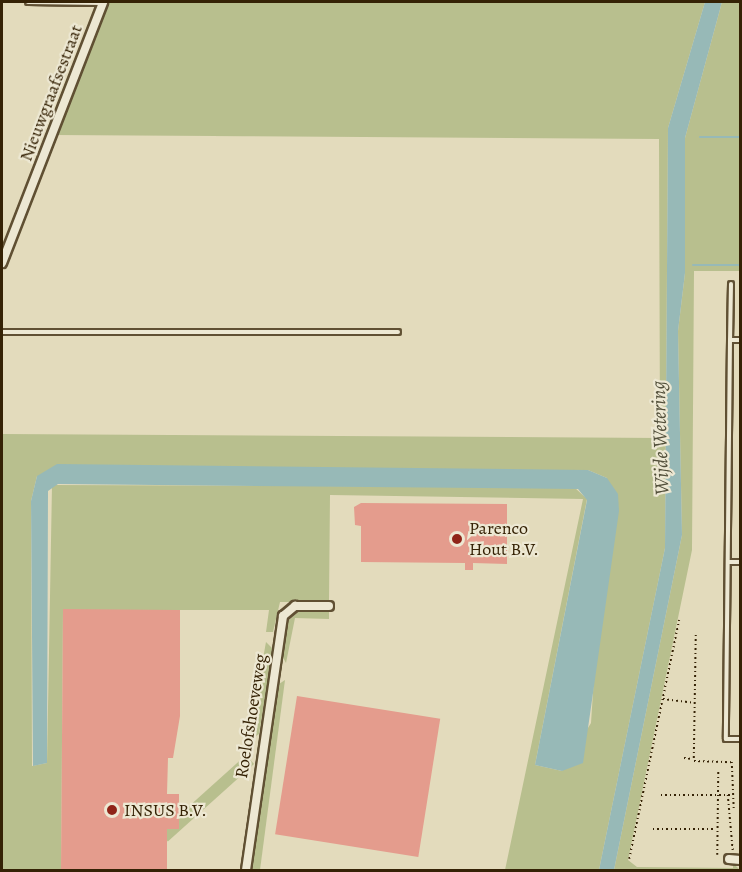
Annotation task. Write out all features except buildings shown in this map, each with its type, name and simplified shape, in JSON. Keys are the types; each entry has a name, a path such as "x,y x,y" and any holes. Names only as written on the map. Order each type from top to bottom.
{"street":[{"name":"Nieuwgraafsestraat","path":"2,263 103,2"},
{"name":"Roelofshoeveweg","path":"246,870 283,616 295,606 329,606"},
{"path":"729,859 741,860"}],"lane":[{"path":"28,2 103,2"},
{"path":"731,284 726,739 741,739"},
{"path":"2,332 399,332"},
{"path":"730,340 741,340"},
{"path":"728,562 741,562"}],"path":[{"path":"629,859 679,620"},
{"path":"694,759 696,635"},
{"path":"662,699 695,703"},
{"path":"684,759 732,762 734,810"},
{"path":"717,855 718,770"},
{"path":"661,795 732,795"},
{"path":"728,795 728,820 733,821 729,859"},
{"path":"653,829 717,829"}],"green space":[{"path":"107,2 705,2 668,128 665,548 599,870 505,870 583,499 330,495 329,602 280,602 273,632 266,632 269,610 63,610 61,870 2,870 2,434 660,438 659,139 54,135","holes":["588,470 607,478 591,723 562,771 535,765 587,499 574,487 52,485 47,763 32,766 31,501 37,476"]},
{"path":"722,2 740,2 740,271 694,271 692,550 628,860 637,867 733,868 733,863 740,870 614,870 682,535 678,331 685,273 685,138"},
{"path":"300,610 329,610 329,619 295,618 286,663 281,654 286,623"},
{"path":"266,642 273,649 259,734 248,741"},
{"path":"285,680 260,870 250,870 276,686"},
{"path":"246,755 254,764 168,842 160,833"}],"water":[{"path":"705,2 722,2 685,138 685,273 678,331 682,535 614,870 599,870 665,548 668,128"},
{"path":"57,464 588,470 607,478 618,494 619,511 583,763 562,771 535,765 587,500 578,489 58,484 48,491 47,763 33,766 31,501 37,476"}],"waterway":[{"path":"700,137 740,137"},
{"path":"693,265 740,265"}],"place":[{"name":"Parenco Hout B.V.","path":"457,539"},
{"name":"INSUS B.V.","path":"112,810"}],"water label":[{"name":"Wijde Wetering","path":"660,438"}]}
